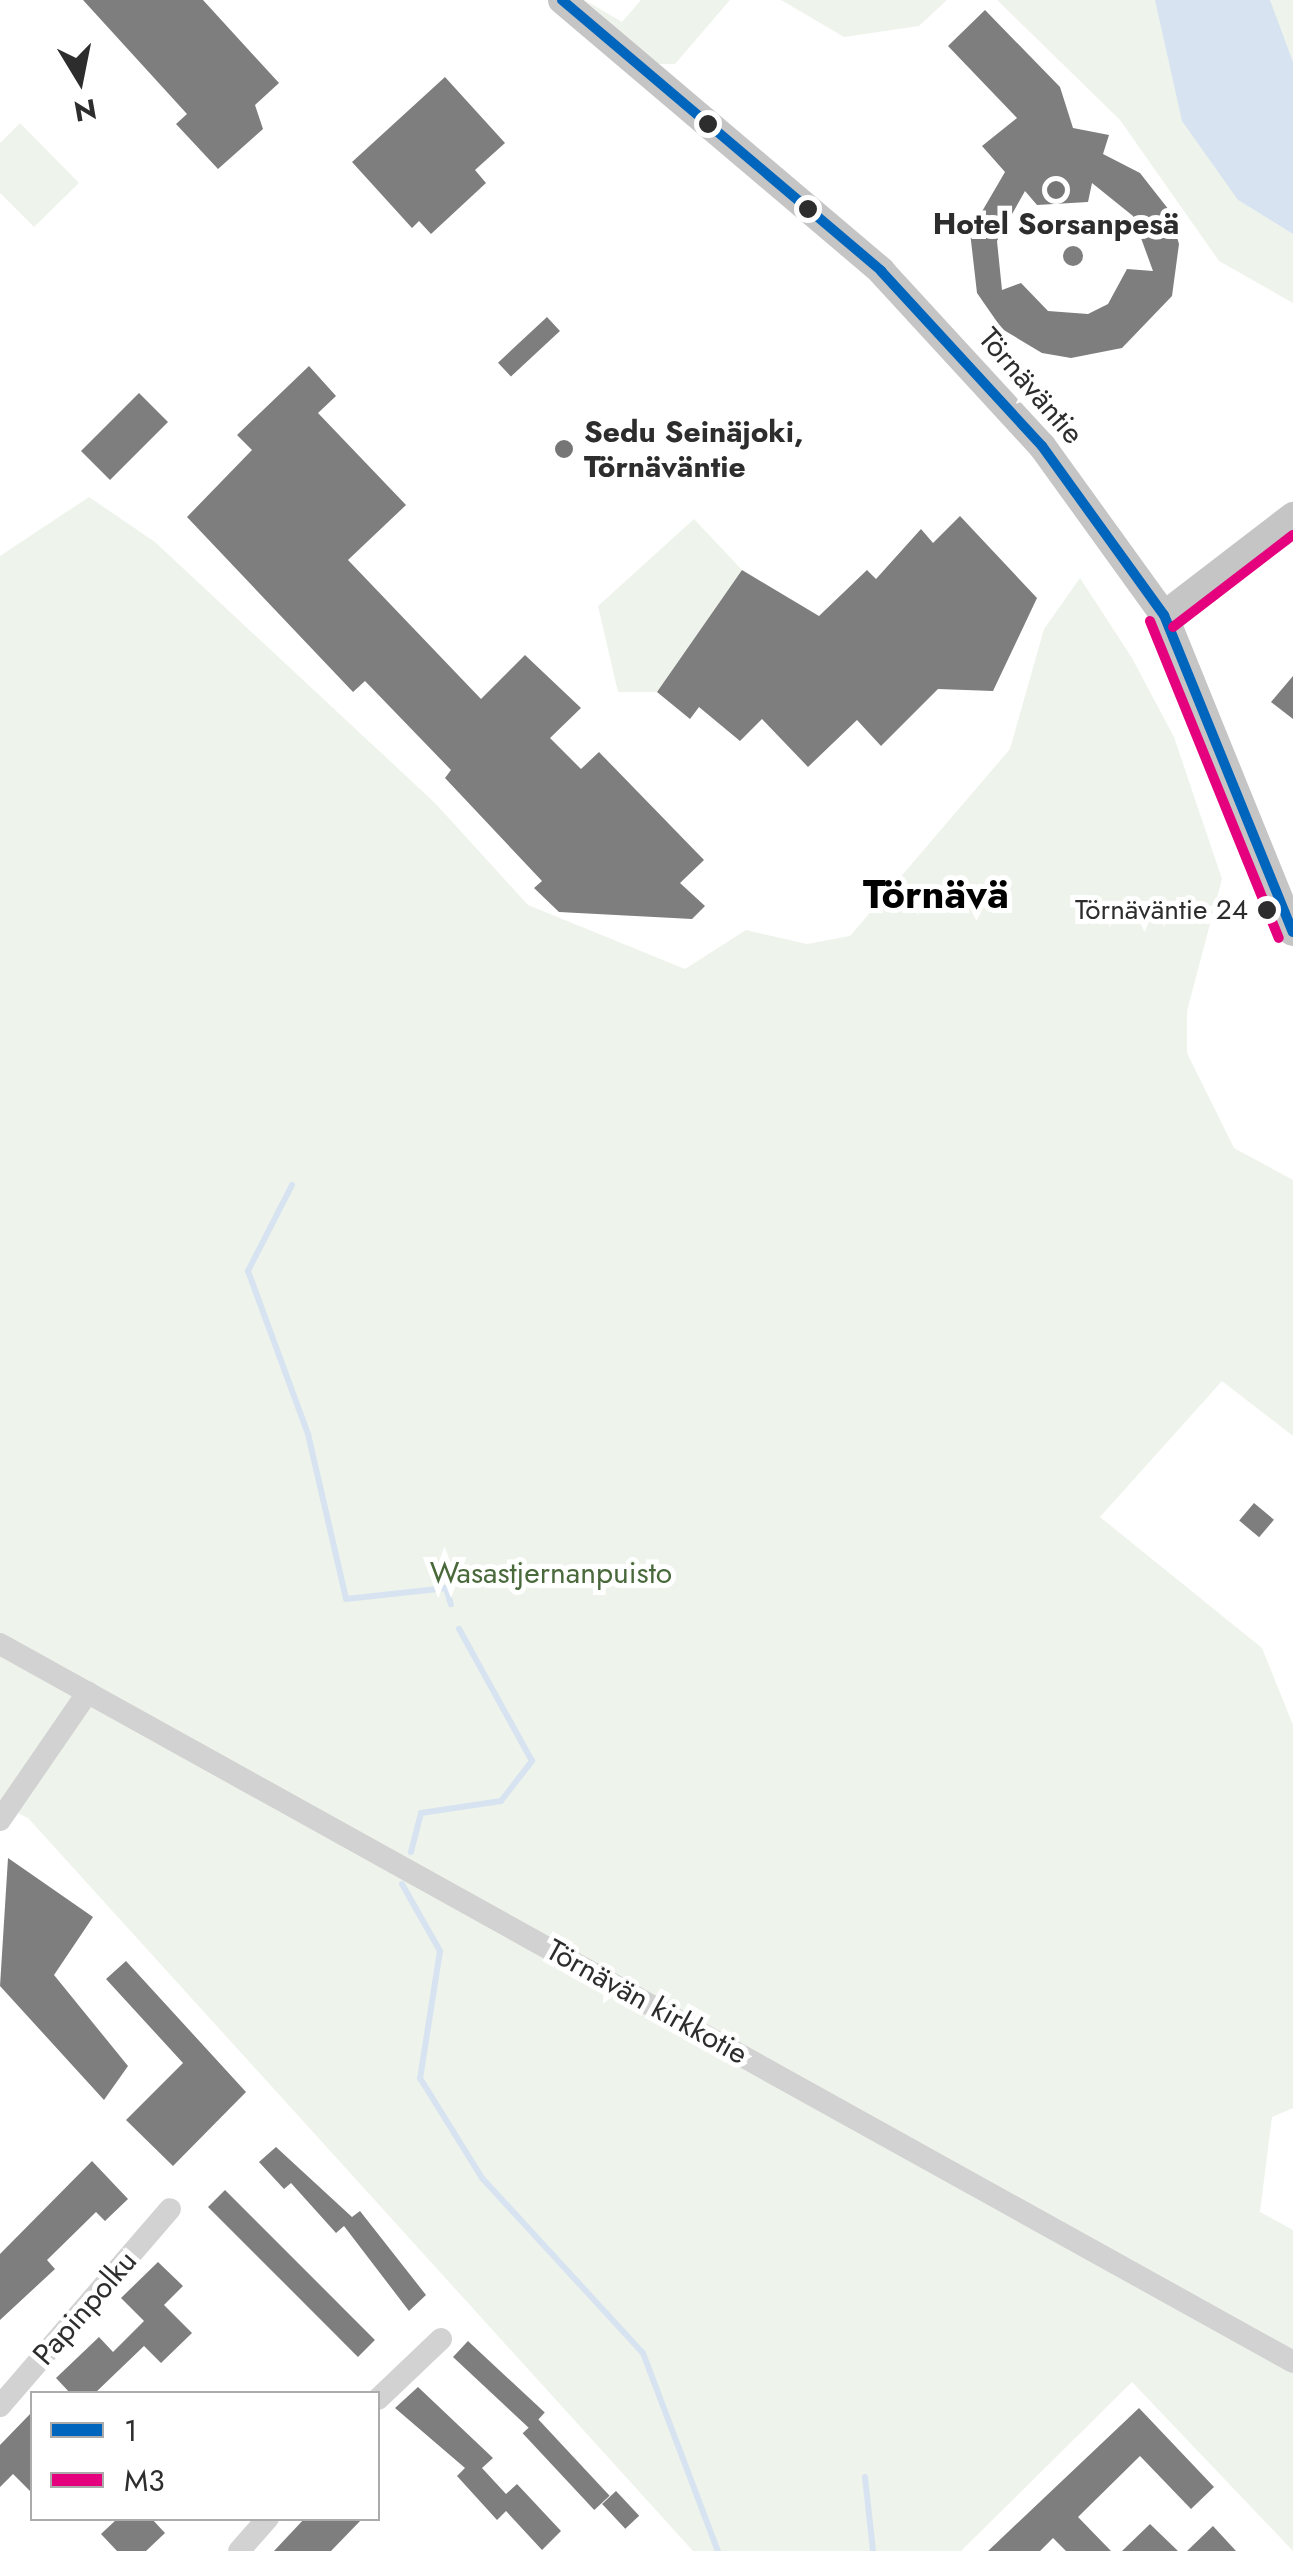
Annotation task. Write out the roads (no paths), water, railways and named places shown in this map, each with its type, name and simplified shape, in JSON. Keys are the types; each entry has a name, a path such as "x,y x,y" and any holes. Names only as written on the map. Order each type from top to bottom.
{"main road":[{"name":"Törnäväntie","path":"562,0 945,336 1042,446 1164,615 1293,932"},
{"path":"1164,615 1293,516"}],"street":[{"name":"Törnävän kirkkotie","path":"0,1644 1293,2362"},
{"path":"0,1820 88,1692"},
{"name":"Papinpolku","path":"0,2406 170,2209"},
{"path":"380,2397 441,2339"},
{"path":"238,2551 265,2521"}],"water":[{"path":"1155,0 1270,0 1293,62 1293,234 1238,200 1182,121"}],"waterway":[{"path":"292,1185 248,1271 308,1434 346,1599 446,1588 451,1604"},
{"path":"411,1852 421,1813 501,1801 532,1761 459,1629"},
{"path":"402,1884 440,1951 420,2078 482,2178 643,2353 718,2551"},
{"path":"865,2477 873,2551"}],"place":[{"name":"Hotel Sorsanpesä","path":"1056,190"},
{"name":"Sedu Seinäjoki, Törnäväntie","path":"564,449"},
{"name":"Törnäväntie 24","path":"1267,910"}],"district":[{"name":"Törnävä","path":"936,894"}],"park label":[{"name":"Wasastjernanpuisto","path":"551,1573"}]}
